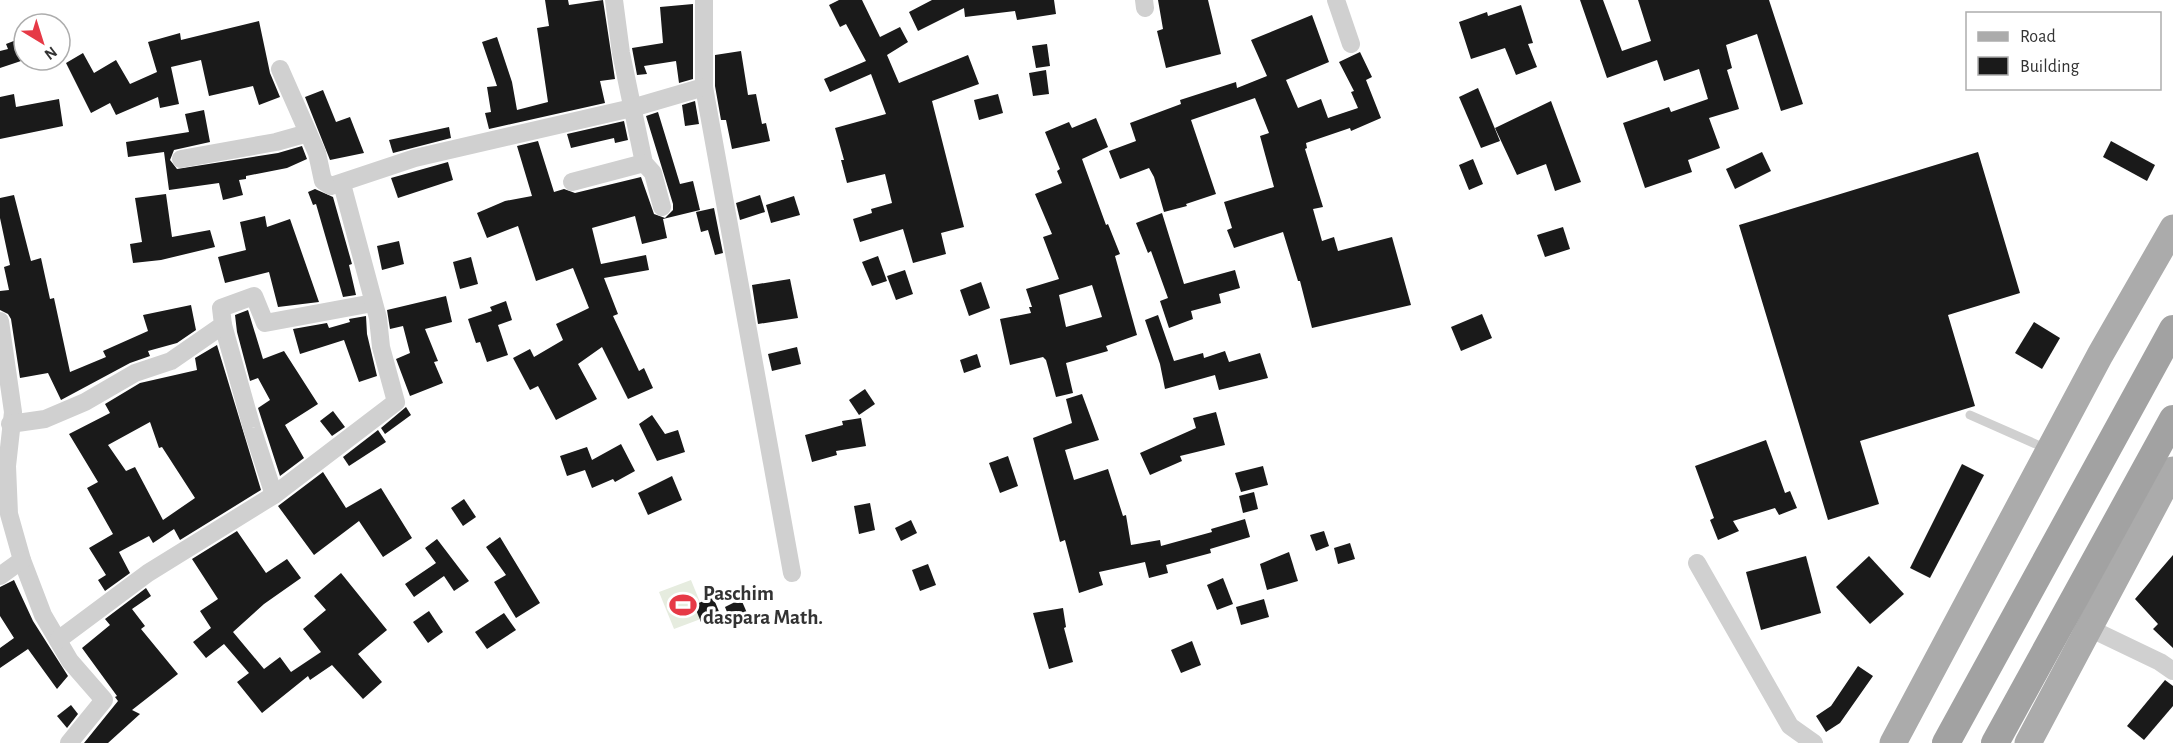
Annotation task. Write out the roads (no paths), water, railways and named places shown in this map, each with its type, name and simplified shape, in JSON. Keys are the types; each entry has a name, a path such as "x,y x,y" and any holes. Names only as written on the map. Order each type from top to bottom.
{"highway":[{"path":"1946,743 2173,330"},
{"path":"1995,743 2173,419"}],"main road":[{"path":"1893,743 2049,450 2173,228"},
{"path":"2028,743 2173,470"}],"street":[{"path":"614,0 621,53 644,163 653,173 662,207"},
{"path":"704,0 704,87 792,573"},
{"path":"1336,0 1351,44"},
{"path":"280,69 317,153 323,181 332,186 415,158 632,108 704,87"},
{"path":"181,159 308,134"},
{"path":"572,182 644,163"},
{"path":"57,640 148,573 274,495 396,402 388,378 373,303 342,184"},
{"path":"274,495 252,428 223,325 221,308 254,296 265,323 373,303"},
{"path":"0,321 13,412 7,466 9,514 22,560 43,615 70,661 104,700 69,743"},
{"path":"10,424 45,419 85,402 135,373 171,361 223,325"},
{"path":"0,576 22,560"},
{"path":"1697,563 1790,726 1814,743"},
{"path":"2089,628 2160,662 2173,671"}],"lane":[{"path":"1970,416 2049,450"}],"place":[{"name":"Paschim daspara Math.","path":"683,605"}]}
